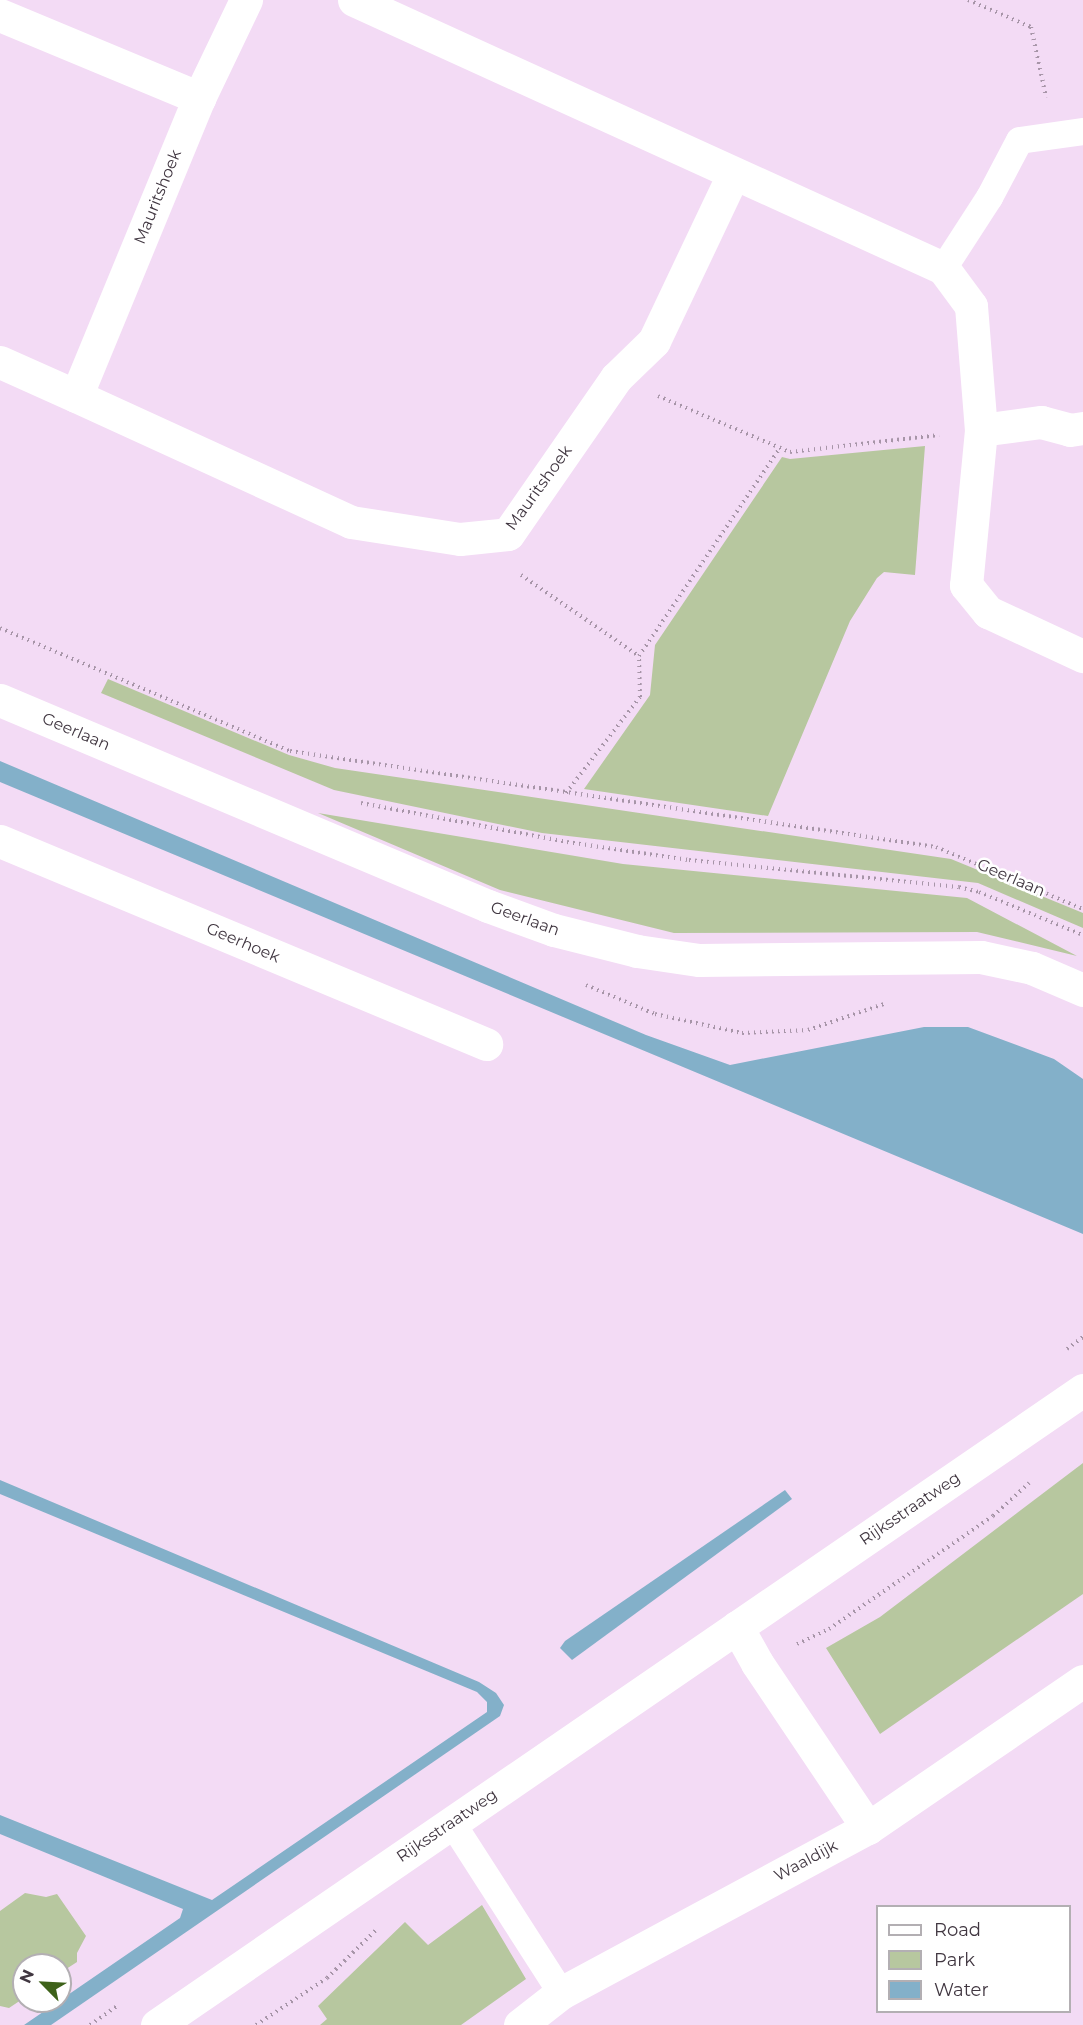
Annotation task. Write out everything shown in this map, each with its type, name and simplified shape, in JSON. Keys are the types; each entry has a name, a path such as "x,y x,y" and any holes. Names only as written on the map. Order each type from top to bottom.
{"street":[{"name":"Mauritshoek","path":"76,396 199,98 246,0"},
{"path":"354,0 733,175 943,268 971,306 981,430 966,585 988,612 1083,656"},
{"path":"0,15 199,98"},
{"name":"Mauritshoek","path":"0,362 351,522 460,539 508,534 616,378 654,341 733,175"},
{"path":"981,430 1041,422 1070,430 1083,428"},
{"name":"Geerlaan","path":"0,700 488,906 554,930 637,951 699,960 981,957 1032,968 1083,990"},
{"name":"Geerhoek","path":"0,842 486,1044"},
{"name":"Rijksstraatweg","path":"157,2025 1083,1390"},
{"path":"737,1627 757,1663 868,1828"},
{"name":"Waaldijk","path":"520,2025 561,1993 868,1828 1083,1681"}],"lane":[{"path":"943,268 989,197 1019,140 1083,131"},
{"path":"452,1823 561,1993"}],"path":[{"path":"968,0 1031,27 1054,135"},
{"path":"616,378 790,452 981,430"},
{"path":"566,794 640,697 639,656 780,448"},
{"path":"486,537 519,573 639,656"},
{"name":"Geerlaan","path":"0,628 290,751 566,794 936,847 1083,909"},
{"name":"Geerlaan","path":"352,801 567,842 689,860 959,887 979,892 1083,935"}],"green space":[{"path":"925,446 915,575 884,572 877,578 850,621 768,816 584,789 650,695 655,645 782,457 790,459"},
{"path":"108,679 289,755 335,768 951,859 1083,913 1083,928 978,883 542,833 334,790 101,693"},
{"path":"318,813 623,864 967,898 1077,956 977,932 674,933 500,890"},
{"path":"1083,1463 1083,1594 880,1734 826,1648 880,1617"},
{"path":"25,1893 46,1897 57,1894 86,1936 77,1953 77,1962 72,1965 72,1953 12,1953 12,2006 9,2008 0,2006 0,1911"},
{"path":"482,1905 526,1979 461,2025 320,2025 327,2019 318,2006 405,1922 428,1945"}],"water":[{"path":"0,761 646,1035 730,1065 924,1027 968,1027 1054,1059 1083,1079 1083,1234 0,782"},
{"path":"0,1480 479,1682 496,1693 504,1705 500,1716 72,2011 72,1992 180,1918 183,1909 0,1834 0,1815 212,1900 487,1712 487,1702 477,1692 0,1494"},
{"path":"785,1490 792,1499 572,1660 560,1648 565,1641"},
{"path":"41,2013 68,2013 51,2025 24,2025"}]}
